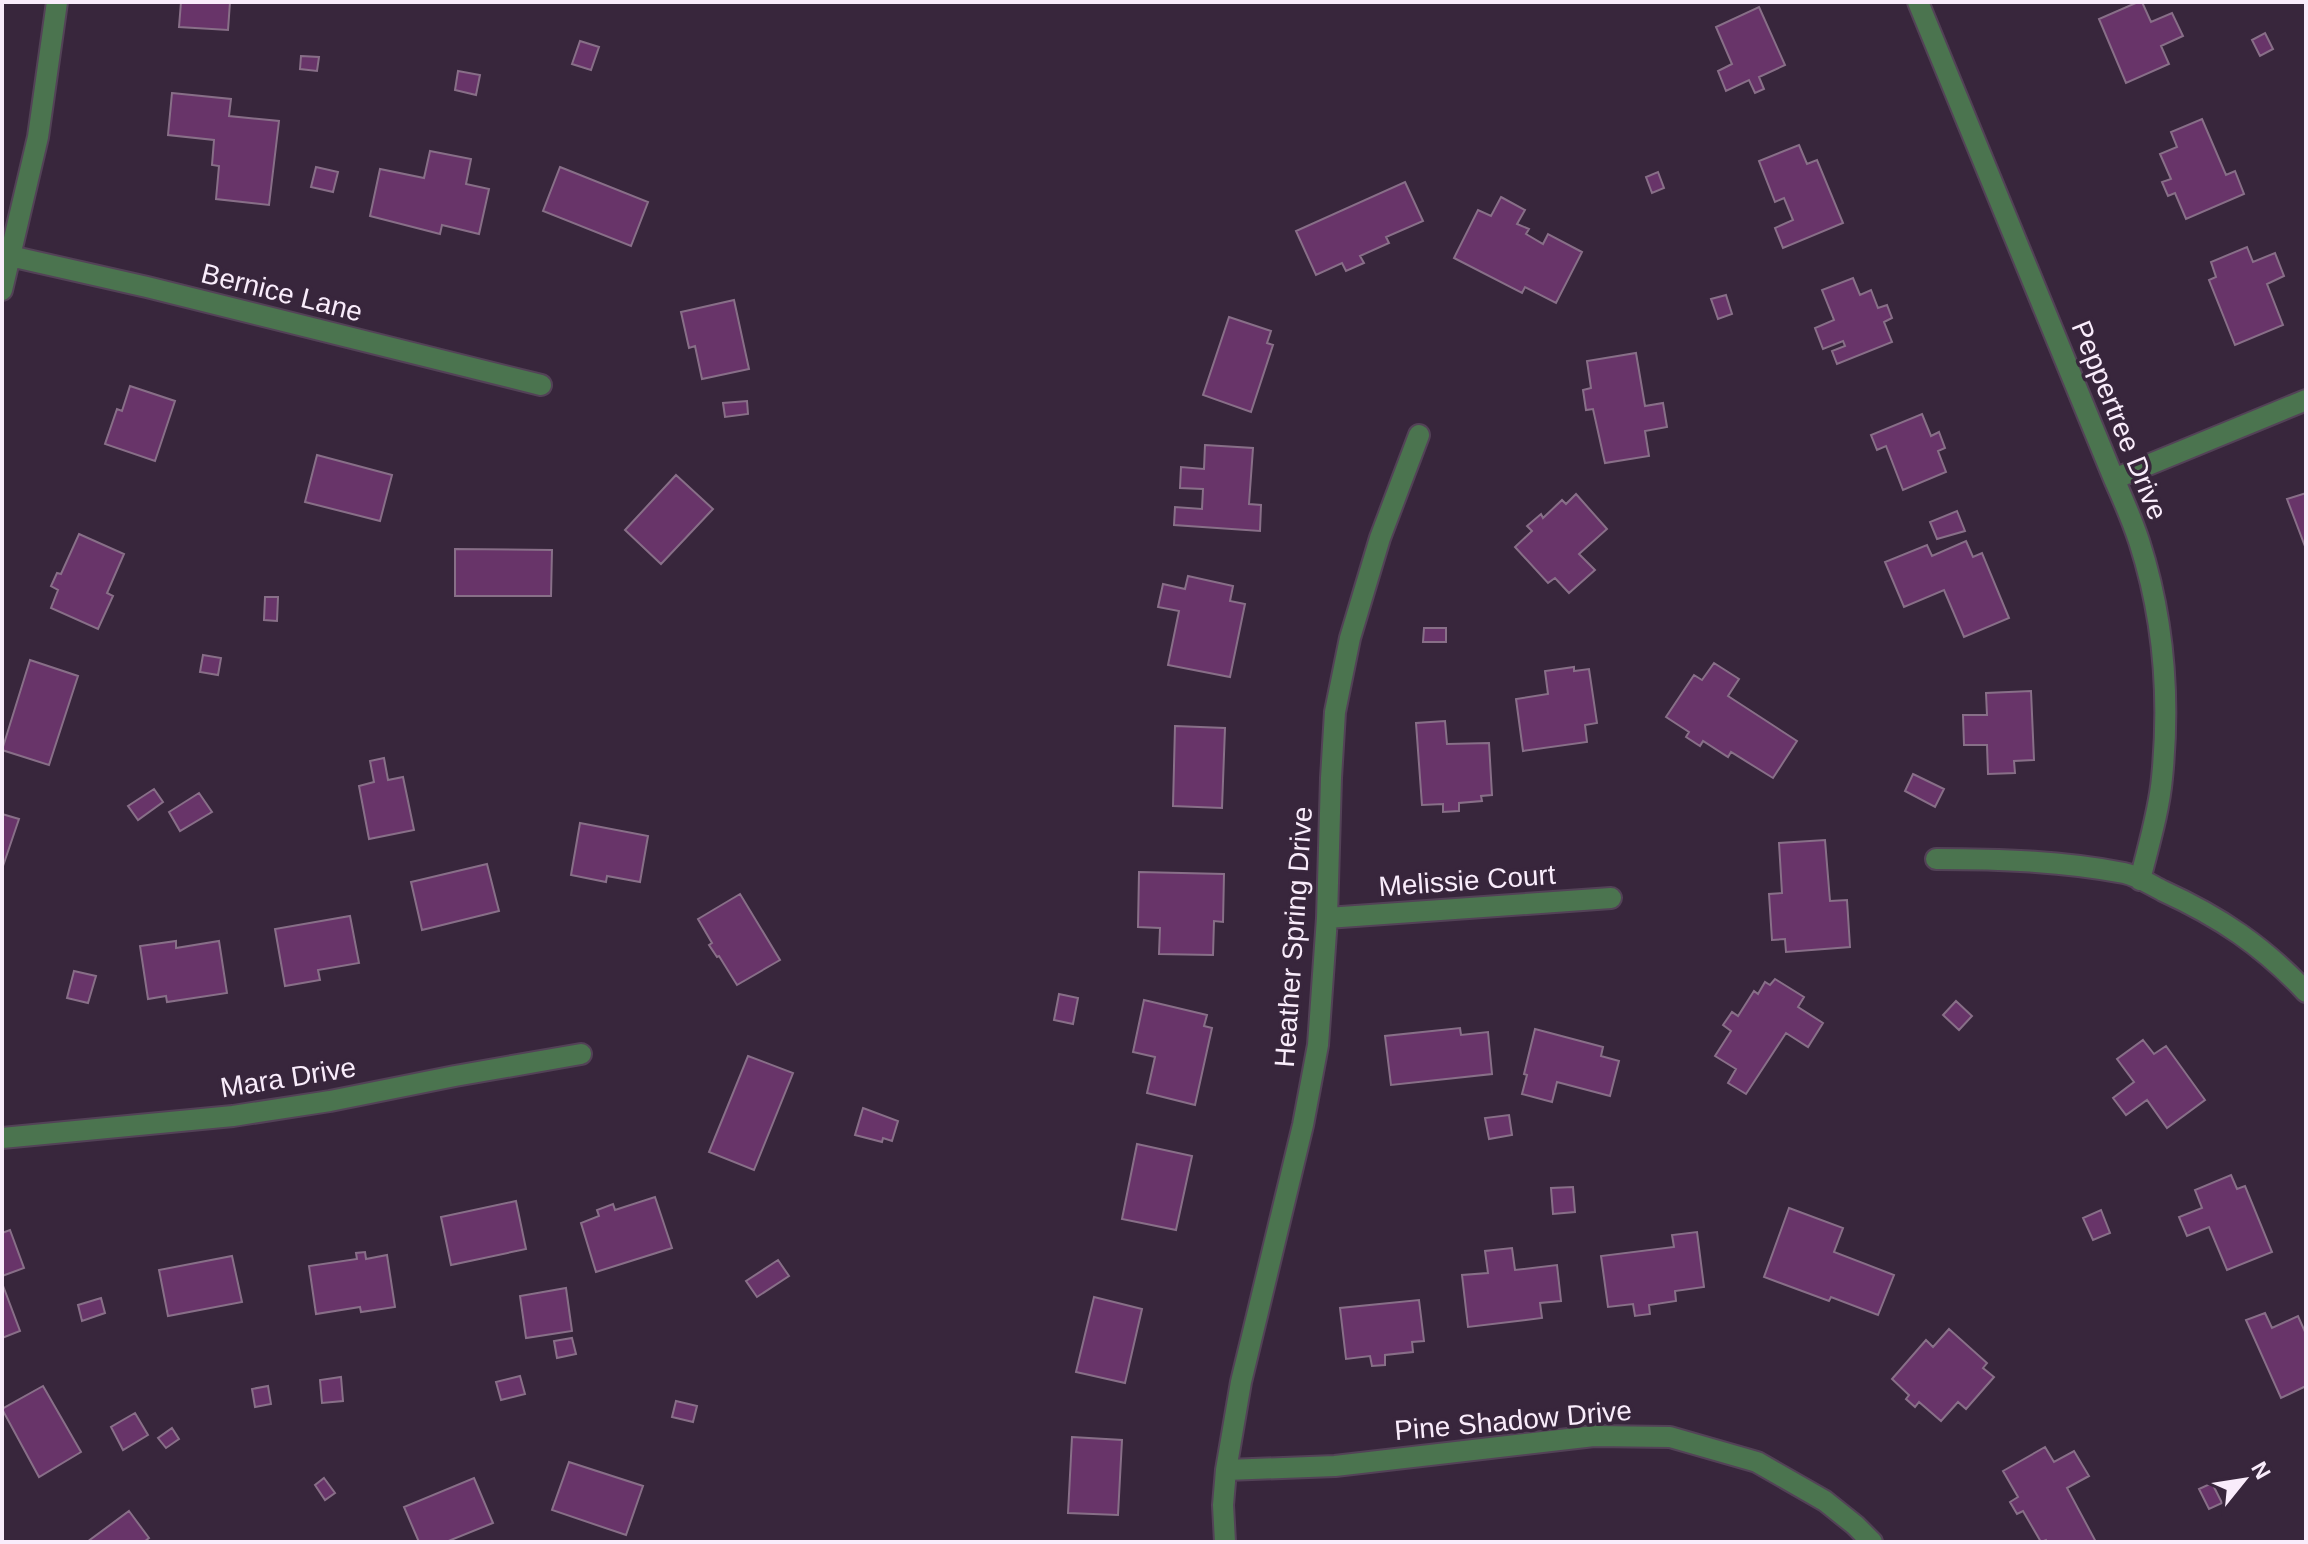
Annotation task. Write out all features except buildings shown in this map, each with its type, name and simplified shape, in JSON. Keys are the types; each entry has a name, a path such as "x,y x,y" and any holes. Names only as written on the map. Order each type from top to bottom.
{"street":[{"path":"2,290 38,137 57,2"},
{"name":"Peppertree Drive","path":"1918,2 2139,540 2152,586 2164,662 2166,713 2162,781 2140,880"},
{"name":"Bernice Lane","path":"10,256 541,385"},
{"path":"2114,479 2306,400"},
{"name":"Heather Spring Drive","path":"1225,1542 1223,1505 1226,1470 1241,1382 1318,1045 1327,918 1335,712 1350,638 1380,538 1419,435"},
{"path":"1936,859 2032,862 2127,874 2196,906 2239,932 2278,963 2306,992"},
{"name":"Melissie Court","path":"1327,918 1611,898"},
{"name":"Mara Drive","path":"2,1138 247,1114 581,1054"},
{"name":"Pine Shadow Drive","path":"1226,1470 1335,1466 1594,1436 1670,1437 1757,1462 1825,1501 1872,1542"}]}
